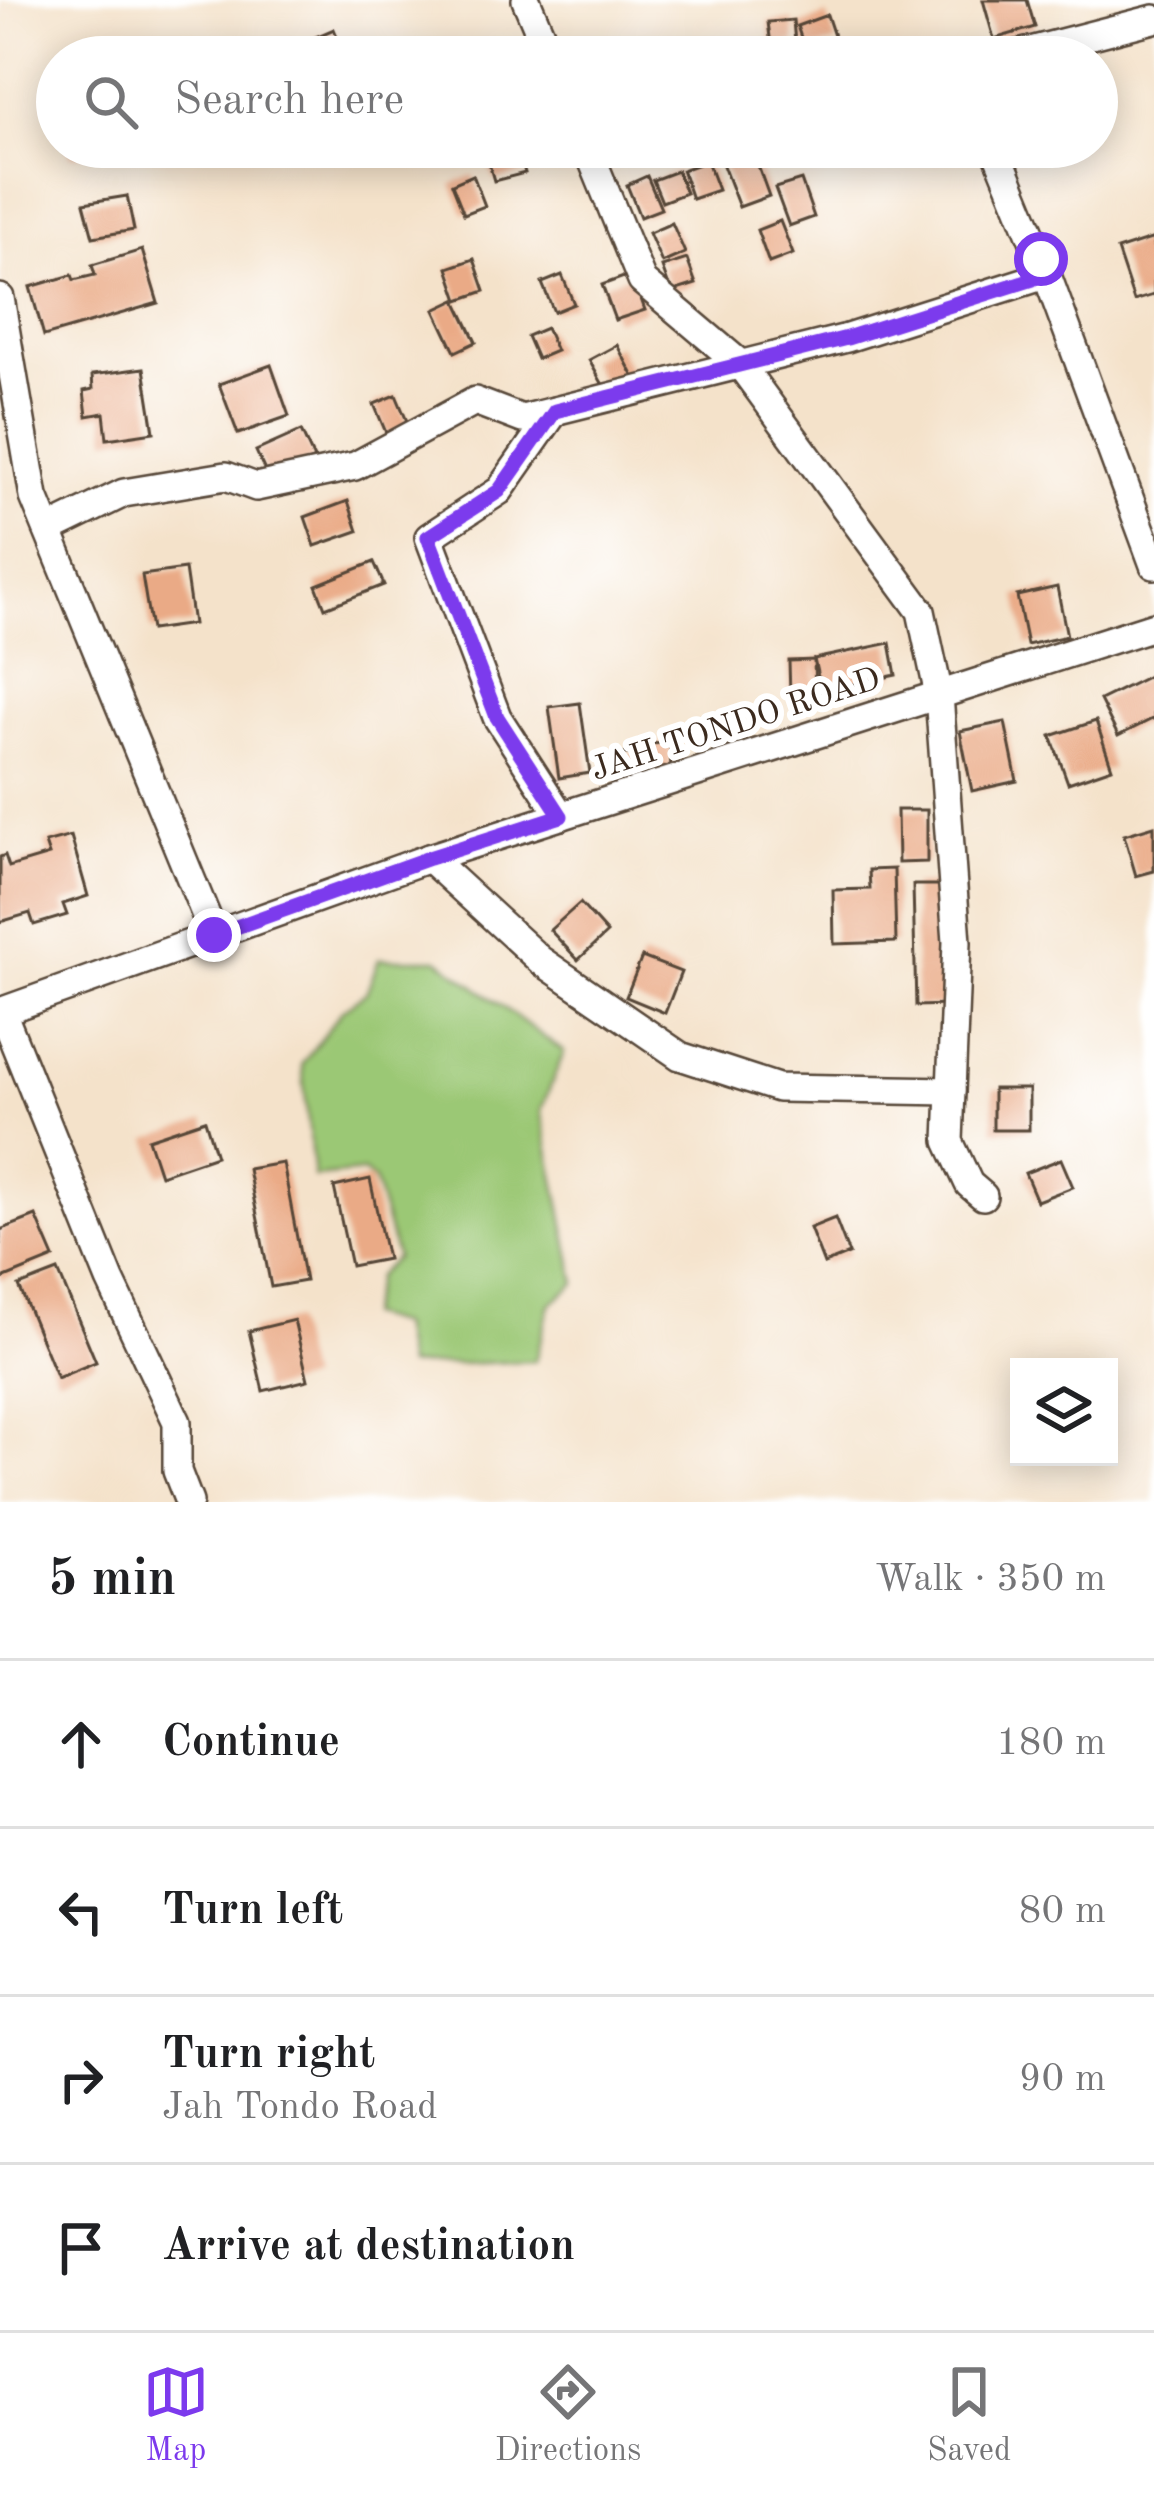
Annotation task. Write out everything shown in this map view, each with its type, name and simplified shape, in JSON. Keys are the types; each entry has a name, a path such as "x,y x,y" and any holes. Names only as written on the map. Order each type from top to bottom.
{"street":[{"path":"526,0 541,36"},
{"path":"1088,36 1154,19"},
{"path":"596,168 642,281 739,363 921,611 939,695 957,942 950,1141 969,1184 983,1196"},
{"path":"1003,168 1154,565"},
{"path":"47,530 124,493 226,476 256,487 355,466 475,401 522,419 847,338 1033,279 1041,259"},
{"path":"0,298 34,497 214,935"},
{"path":"555,411 499,491 428,537 497,717 561,816"},
{"name":"JAH TONDO ROAD","path":"1,1012 429,858 1154,626"},
{"path":"429,858 540,960 680,1056 778,1088 951,1091"},
{"path":"1,1012 110,1280 177,1422 177,1472 189,1502"}],"green space":[{"path":"379,959 438,959 564,1052 541,1110 576,1283 550,1304 535,1361 406,1366 399,1325 367,1316 376,1277 396,1257 374,1180 364,1172 314,1177 302,1064 343,1009 366,993"}],"building":[{"path":"983,0 1027,0 1035,27 993,36"},
{"path":"827,15 834,36 800,36 797,26"},
{"path":"793,20 794,36 770,36 768,22"},
{"path":"490,168 524,168 525,173 494,181"},
{"path":"710,168 718,190 692,199 682,170"},
{"path":"724,168 759,168 769,196 739,207"},
{"path":"677,171 686,193 662,202 653,180"},
{"path":"473,175 485,206 464,214 452,184"},
{"path":"647,176 661,209 640,217 627,185"},
{"path":"801,180 814,217 789,226 775,188"},
{"path":"127,196 134,230 93,237 84,203"},
{"path":"780,221 793,254 769,263 757,230"},
{"path":"672,223 685,253 662,263 649,233"},
{"path":"1154,238 1154,295 1134,301 1117,250"},
{"path":"142,250 158,303 44,336 30,287 72,275 74,280 95,275 92,265"},
{"path":"474,259 485,291 459,300 448,268"},
{"path":"687,259 696,284 671,292 662,267"},
{"path":"632,274 645,310 615,320 602,285"},
{"path":"562,275 574,304 554,312 542,283"},
{"path":"456,300 476,342 455,352 435,310"},
{"path":"546,328 556,351 537,359 527,336"},
{"path":"617,345 634,377 607,392 589,360"},
{"path":"271,365 289,416 238,434 219,384"},
{"path":"144,368 154,432 107,439 104,413 87,416 84,391 93,389 92,375"},
{"path":"396,395 409,426 387,435 374,404"},
{"path":"301,431 314,459 269,480 256,451"},
{"path":"348,501 358,531 315,546 305,517"},
{"path":"374,562 384,585 325,608 316,585"},
{"path":"185,569 193,624 151,630 142,575"},
{"path":"1057,587 1067,636 1027,645 1017,596"},
{"path":"890,643 896,675 821,691 814,659"},
{"path":"814,660 815,695 790,696 789,661"},
{"path":"1149,676 1154,686 1154,718 1118,736 1100,700"},
{"path":"580,703 590,773 559,778 549,707"},
{"path":"1096,721 1112,768 1068,783 1051,736"},
{"path":"1005,722 1017,781 972,791 960,731"},
{"path":"670,743 671,774 647,775 647,744"},
{"path":"643,753 644,779 624,780 623,754"},
{"path":"897,810 927,810 927,862 898,863"},
{"path":"1154,826 1154,871 1136,876 1124,835"},
{"path":"71,836 88,896 63,904 67,915 34,925 30,913 0,922 0,857 5,855 9,867 49,855 45,843"},
{"path":"894,869 896,942 834,944 833,890 870,889 869,870"},
{"path":"913,885 946,885 948,1005 916,1006"},
{"path":"580,903 607,933 578,960 550,930"},
{"path":"642,957 681,972 665,1013 626,997"},
{"path":"993,1089 1029,1089 1029,1130 993,1130"},
{"path":"205,1120 216,1156 160,1175 148,1139"},
{"path":"1061,1159 1073,1187 1037,1201 1025,1173"},
{"path":"283,1163 305,1281 271,1287 248,1169"},
{"path":"370,1179 387,1259 351,1266 334,1187"},
{"path":"36,1216 54,1258 0,1280 0,1230"},
{"path":"835,1218 849,1254 824,1264 810,1228"},
{"path":"58,1271 96,1362 57,1378 19,1286"},
{"path":"294,1320 308,1380 263,1391 249,1331"}],"route":[{"path":"214,935 561,816 497,717 428,537 499,491 555,411 847,338 1033,279 1041,259"}]}
